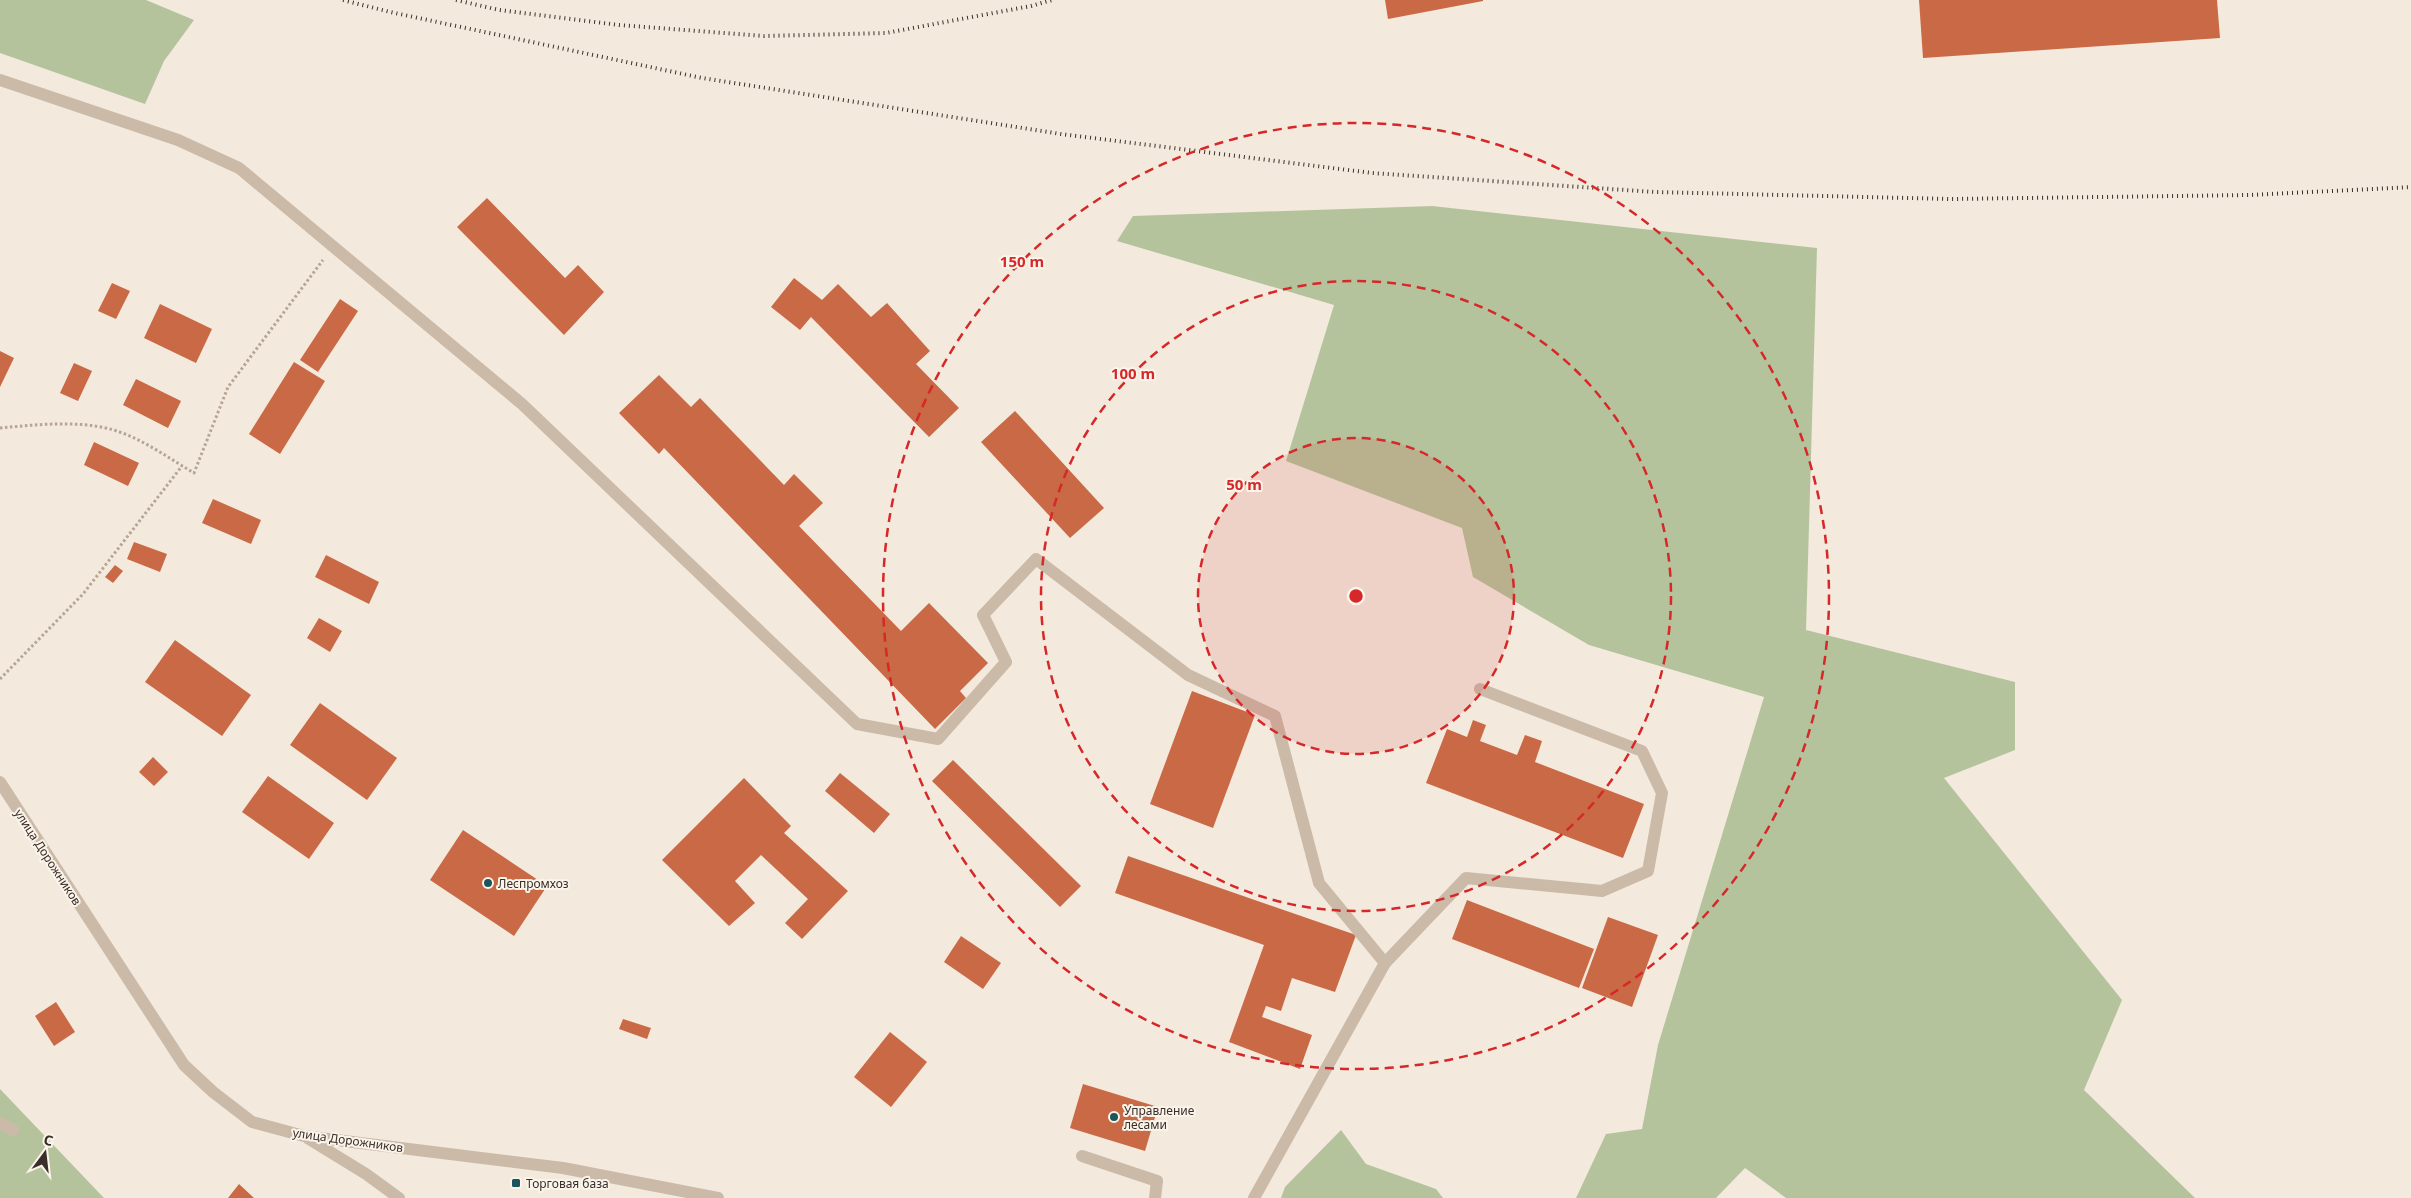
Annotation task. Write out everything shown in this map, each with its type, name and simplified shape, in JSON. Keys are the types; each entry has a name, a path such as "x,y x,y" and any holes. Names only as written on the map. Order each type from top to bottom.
{"street":[{"path":"0,80 178,140 239,168 522,404 857,724 938,739 1006,662 983,615 1036,559 1188,675 1275,716 1319,883 1385,963"},
{"path":"1254,1198 1385,963 1466,878 1602,891 1648,871 1662,793 1642,751 1480,689"},
{"name":"улица Дорожников","path":"0,782 184,1065 212,1092 252,1122 304,1136 563,1168 718,1198"},
{"path":"0,1123 13,1130"},
{"path":"304,1136 366,1174 399,1198"},
{"path":"1082,1156 1157,1181 1155,1198"}],"path":[{"path":"0,428 56,424 101,427 142,442 194,473 228,387 334,246"},
{"path":"0,679 83,594 182,466"}],"green space":[{"path":"0,0 146,0 194,20 164,61 145,104 0,53"},
{"path":"1432,206 1817,248 1806,630 2015,682 2015,750 1944,778 2122,1000 2084,1090 2195,1198 1786,1198 1745,1168 1716,1198 1576,1198 1606,1134 1642,1129 1658,1045 1764,697 1589,645 1473,577 1462,528 1286,461 1334,305 1117,241 1133,216"},
{"path":"0,1089 104,1198 0,1198"},
{"path":"1341,1130 1366,1164 1436,1189 1443,1198 1281,1198 1285,1187"}],"building":[{"path":"1385,0 1483,0 1483,1 1388,19"},
{"path":"1919,0 2217,0 2220,38 1923,58"},
{"path":"487,198 565,278 578,265 604,292 564,335 457,227"},
{"path":"794,278 822,300 838,284 871,317 887,303 930,351 916,364 959,408 929,437 811,317 800,330 771,307"},
{"path":"112,283 130,291 116,319 98,311"},
{"path":"340,299 358,311 318,372 300,360"},
{"path":"160,304 212,329 196,363 144,338"},
{"path":"0,351 14,358 0,387"},
{"path":"294,362 325,381 280,454 249,434"},
{"path":"74,363 92,371 78,401 60,393"},
{"path":"659,375 691,407 700,398 784,485 794,474 823,503 799,526 901,631 929,603 988,663 960,691 966,698 935,729 664,448 659,454 619,413"},
{"path":"136,379 181,401 168,428 123,405"},
{"path":"1015,411 1104,508 1070,538 981,442"},
{"path":"94,442 139,463 128,486 84,465"},
{"path":"213,499 261,520 251,544 202,523"},
{"path":"134,542 167,554 160,572 127,559"},
{"path":"326,555 379,582 369,604 315,577"},
{"path":"115,565 123,571 113,583 105,577"},
{"path":"319,618 342,631 330,652 307,638"},
{"path":"175,640 251,695 222,736 145,682"},
{"path":"1192,691 1255,715 1213,828 1150,804"},
{"path":"320,703 397,758 367,800 290,745"},
{"path":"1473,720 1486,725 1480,741 1517,755 1525,735 1542,741 1535,762 1644,804 1623,858 1426,783 1447,729 1467,737"},
{"path":"153,757 168,772 154,786 139,772"},
{"path":"953,760 1081,886 1060,907 932,781"},
{"path":"840,773 890,814 874,833 825,791"},
{"path":"268,776 334,823 309,859 242,812"},
{"path":"744,778 791,826 784,833 848,891 802,939 785,923 808,899 761,855 735,881 755,903 729,926 662,860"},
{"name":"Леспромхоз","path":"463,830 547,886 514,936 430,880"},
{"path":"1128,856 1356,935 1335,992 1292,978 1281,1011 1266,1006 1262,1017 1312,1035 1300,1069 1229,1042 1264,945 1115,893"},
{"path":"1467,900 1594,949 1579,988 1452,939"},
{"path":"1608,917 1658,935 1632,1007 1582,988"},
{"path":"961,936 1001,963 983,989 944,962"},
{"path":"56,1002 75,1032 54,1046 35,1016"},
{"path":"623,1019 651,1028 647,1039 619,1029"},
{"path":"890,1032 927,1062 891,1107 854,1077"},
{"name":"Управление лесами","path":"1083,1084 1158,1107 1145,1151 1070,1128"},
{"path":"239,1184 254,1198 228,1198"}],"railway":[{"path":"343,0 390,12 702,78 1061,134 1372,173 1655,192 1950,199 2250,195 2411,187"},
{"path":"456,0 499,10 619,25 764,36 886,33 1031,6 1052,0"}],"place":[{"name":"Леспромхоз","path":"488,883"},
{"name":"Управление лесами","path":"1114,1117"},
{"name":"Торговая база","path":"516,1183"}]}
